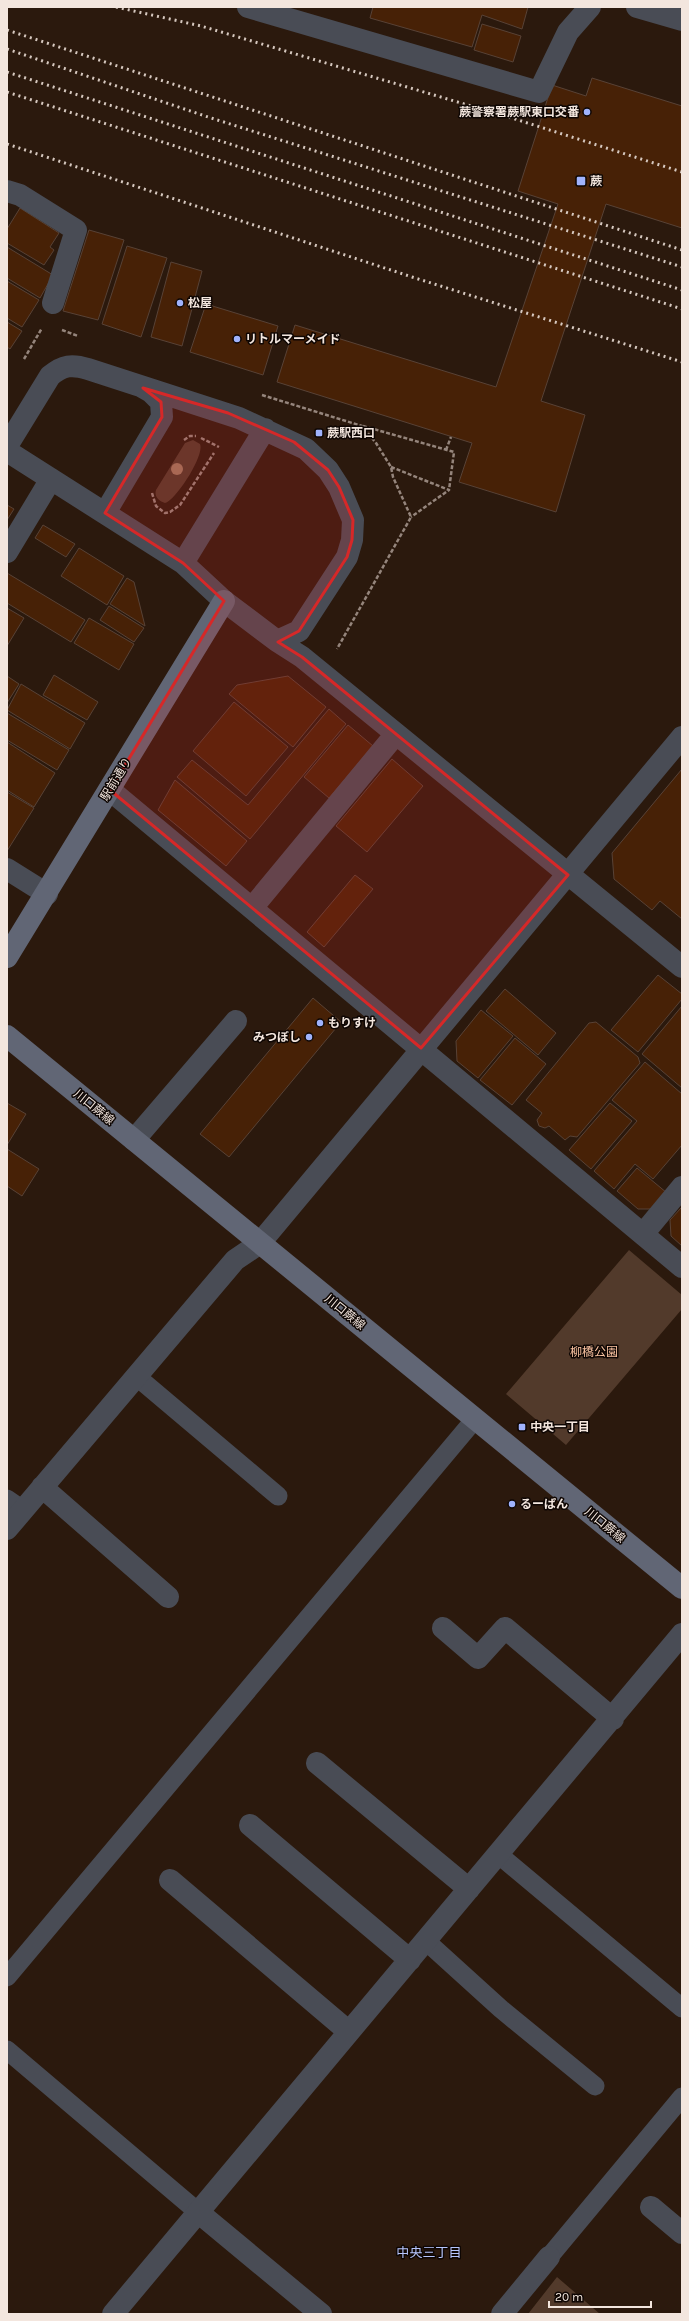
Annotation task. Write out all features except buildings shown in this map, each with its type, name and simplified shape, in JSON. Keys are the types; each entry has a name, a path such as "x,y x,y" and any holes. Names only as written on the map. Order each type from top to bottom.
{"main road":[{"name":"駅前通り","path":"7,957 47,894 224,601"},
{"name":"川口蕨線","path":"7,1036 682,1588"}],"street":[{"path":"248,7 539,92 568,32 590,7"},
{"path":"637,7 682,20"},
{"path":"7,191 20,196 76,230 53,303"},
{"path":"7,446 44,386 59,369 69,365 78,366 228,414 294,442 317,459 339,487 353,520 352,540 347,557 299,631 277,641"},
{"path":"105,513 162,417 161,402 151,392 143,388"},
{"path":"183,563 265,429"},
{"path":"7,451 183,563 224,601 277,641 302,657 395,735 682,967"},
{"path":"7,552 51,479"},
{"path":"252,908 395,735"},
{"path":"7,1529 15,1504 42,1487 234,1260 260,1243 421,1048 682,737"},
{"path":"110,790 682,1267"},
{"path":"7,869 47,894"},
{"path":"134,1140 236,1021"},
{"path":"643,1234 682,1187"},
{"path":"42,1487 168,1597"},
{"path":"443,1628 478,1658 505,1628 612,1719"},
{"path":"113,2314 682,1634"},
{"path":"317,1763 469,1889"},
{"path":"250,1826 410,1960"},
{"path":"170,1880 349,2032"},
{"path":"651,2207 682,2233"},
{"path":"198,2212 321,2314"},
{"path":"502,2314 550,2257"}],"lane":[{"path":"136,1376 278,1496"},
{"path":"7,1977 475,1419"},
{"path":"498,1854 682,2008"},
{"path":"426,1941 502,2009 595,2086"},
{"path":"7,2050 198,2212"},
{"path":"550,2257 682,2097"}],"path":[{"path":"362,426 454,452 449,490 411,517"},
{"path":"182,442 190,436 196,436 219,447"},
{"path":"446,450 451,437"},
{"path":"153,490 152,501 156,506 165,513 175,509 180,505 209,459 223,441"},
{"path":"391,468 449,490"}],"highlighted area":[{"path":"143,388 228,413 294,442 328,470 339,487 353,520 352,540 347,557 299,631 278,642 302,657 568,875 421,1048 110,790 224,601 183,563 105,513 162,417 161,402"}],"green space":[{"path":"193,440 200,444 200,450 194,467 182,486 170,500 165,503 159,500 156,497 156,490 185,443"},
{"name":"柳橋公園","path":"629,1250 682,1295 682,1309 566,1445 506,1394"},
{"path":"557,2277 600,2314 528,2314"}],"railway":[{"path":"116,7 201,26 515,119 682,172"},
{"path":"7,30 682,250"},
{"path":"7,49 208,117 682,267"},
{"path":"7,72 682,290"},
{"path":"7,92 682,309"},
{"path":"7,144 412,277 682,362"}],"place":[{"name":"蕨警察署蕨駅東口交番","path":"587,112"},
{"name":"蕨","path":"581,181"},
{"name":"松屋","path":"180,303"},
{"name":"リトルマーメイド","path":"237,339"},
{"name":"蕨駅西口","path":"319,433"},
{"name":"もりすけ","path":"320,1023"},
{"name":"みつぼし","path":"309,1037"},
{"name":"中央一丁目","path":"522,1427"},
{"name":"るーぱん","path":"512,1504"}],"district":[{"name":"中央三丁目","path":"429,2252"}]}
